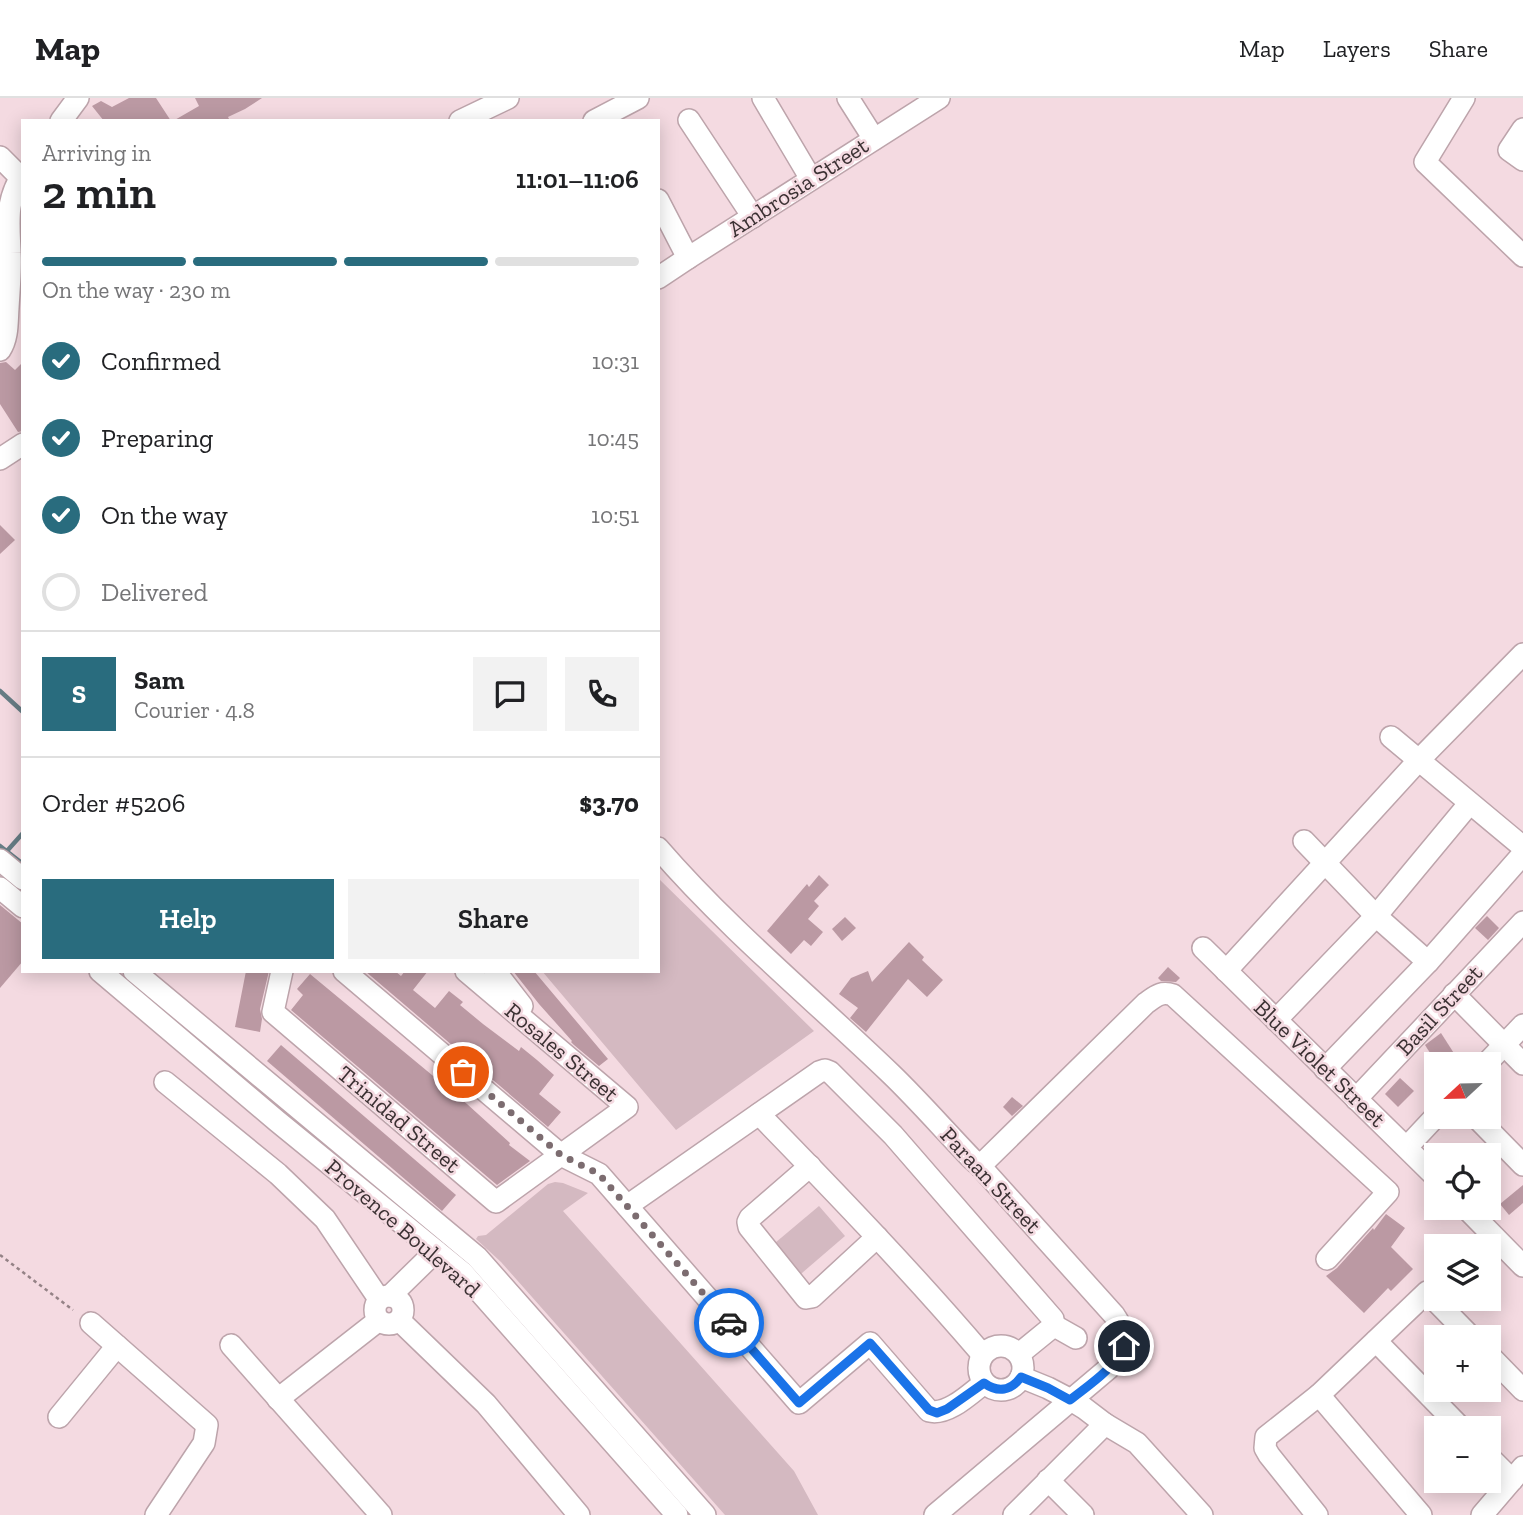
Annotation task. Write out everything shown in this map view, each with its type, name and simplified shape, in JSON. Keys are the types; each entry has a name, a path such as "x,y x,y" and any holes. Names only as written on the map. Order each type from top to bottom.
{"street":[{"path":"62,119 78,98"},
{"path":"464,119 508,98"},
{"path":"598,119 638,98"},
{"path":"763,98 811,179"},
{"path":"848,98 874,139"},
{"path":"1464,98 1425,162 1523,256"},
{"name":"Ambrosia Street","path":"660,277 935,99"},
{"path":"689,120 753,217"},
{"path":"1523,128 1509,150 1523,160"},
{"path":"0,157 21,175"},
{"path":"0,350 7,330 17,255 8,218 11,195 21,178"},
{"path":"660,204 688,258"},
{"path":"0,458 21,445"},
{"path":"1226,971 1419,760 1523,654"},
{"path":"1391,737 1523,847"},
{"path":"1276,1020 1376,916 1469,804"},
{"path":"1304,841 1376,916 1428,962"},
{"name":"Paraan Street","path":"660,850 764,957 894,1076 980,1166 1114,1315 1123,1329 1124,1346 1118,1359 1109,1368 935,1515"},
{"path":"1325,1069 1428,962 1523,854"},
{"path":"0,860 21,877"},
{"path":"0,888 21,905"},
{"name":"Basil Street","path":"1356,1099 1523,922"},
{"name":"Blue Violet Street","path":"1203,947 1424,1165"},
{"name":"Provence Boulevard","path":"102,973 463,1273 677,1515"},
{"name":"Provence Boulevard","path":"136,973 477,1257 705,1515"},
{"name":"Trinidad Street","path":"282,973 273,1012 489,1207 561,1155"},
{"path":"346,973 561,1155 599,1174 792,1410 864,1336 929,1410 937,1413 947,1409 984,1383"},
{"name":"Rosales Street","path":"468,973 552,1044 633,1104 561,1155"},
{"path":"497,973 552,1044"},
{"path":"980,1166 1146,1003 1165,992 1173,995 1388,1192 1327,1259"},
{"path":"1454,994 1523,1063"},
{"path":"1497,1052 1523,1025"},
{"path":"627,1206 825,1070 894,1135 1053,1320 1053,1325"},
{"path":"165,1082 278,1174 325,1219 387,1309 486,1404 579,1515"},
{"path":"759,1114 877,1237 982,1354"},
{"path":"1407,1147 1424,1129"},
{"path":"1488,1129 1523,1165"},
{"path":"810,1166 750,1217 748,1222 749,1227 806,1298 812,1297 877,1237"},
{"path":"1478,1220 1523,1266"},
{"path":"278,1399 387,1309 436,1251"},
{"path":"463,1273 477,1257"},
{"path":"1317,1515 1269,1455 1265,1448 1266,1437 1320,1395 1427,1292 1459,1325"},
{"path":"82,1316 207,1425 204,1443 156,1515"},
{"path":"1053,1325 1076,1338"},
{"path":"1019,1354 1053,1325"},
{"path":"1376,1342 1449,1416"},
{"path":"231,1345 381,1515"},
{"path":"1000,1345 1014,1349 1019,1354 1023,1370 1016,1384 1009,1389 1000,1390 984,1383 978,1369 982,1354 993,1346 1000,1345"},
{"path":"59,1416 117,1346"},
{"path":"1501,1368 1523,1390"},
{"path":"1021,1377 1070,1400 1105,1423 1144,1437 1202,1515"},
{"path":"1320,1395 1421,1515"},
{"path":"1014,1515 1105,1423"},
{"path":"1482,1515 1517,1474 1501,1464"},
{"path":"1048,1480 1083,1515"}],"path":[{"path":"0,1255 82,1316"}],"shaded area":[{"path":"660,880 814,1031 676,1130 544,973 660,973"},
{"path":"555,1182 588,1193 563,1211 794,1471 818,1515 725,1515 501,1262 476,1239 486,1235 548,1184"},
{"path":"819,1206 845,1236 795,1279 769,1248"}],"building":[{"path":"129,98 156,98 170,119 102,119 92,106 101,101 112,107"},
{"path":"195,98 262,98 228,117 229,119 176,119 199,106"},
{"path":"6,362 15,370 21,364 21,431 18,432 0,404 0,363"},
{"path":"0,525 15,540 0,554"},
{"path":"819,875 829,885 814,901 819,906 808,919 823,932 811,946 804,940 791,954 767,931 807,884 809,887"},
{"path":"0,905 21,922 21,963 0,988"},
{"path":"1487,916 1499,928 1488,940 1475,928"},
{"path":"845,917 856,928 842,941 832,929"},
{"path":"909,942 924,957 922,960 943,980 927,997 908,979 866,1032 850,1018 858,1008 839,994 851,978 868,971 872,982"},
{"path":"1168,967 1180,978 1176,982 1161,981 1158,978"},
{"path":"246,973 269,973 260,1009 260,1032 235,1027"},
{"path":"367,973 397,973 401,976 403,973 426,973 413,990 435,1008 449,991 463,1002 460,1005 483,1024 519,1051 521,1047 537,1060 554,1075 539,1094 561,1112 548,1127"},
{"path":"515,973 536,973 608,1059 599,1066 571,1042"},
{"path":"310,974 467,1104 510,1143 509,1145 530,1161 497,1185 291,1010 303,995 297,989"},
{"path":"1441,1033 1453,1052 1429,1052 1425,1045"},
{"path":"281,1045 456,1195 442,1211 267,1061"},
{"path":"1400,1078 1414,1091 1398,1107 1385,1094"},
{"path":"1012,1097 1023,1106 1012,1116 1003,1107"},
{"path":"1523,1185 1523,1203 1509,1215 1501,1203"},
{"path":"1386,1214 1405,1228 1391,1247 1413,1269 1391,1291 1388,1288 1364,1313 1326,1276 1337,1268 1373,1228 1374,1230"}],"waterway":[{"path":"0,691 21,710"},
{"path":"7,851 21,835"},
{"path":"0,846 21,862"}],"way so far":[{"path":"463,1072 561,1155 599,1174 729,1323"}],"route":[{"path":"729,1323 799,1403 870,1343 929,1410 937,1413 984,1383 1000,1390 1009,1389 1021,1377 1070,1400 1109,1368 1118,1359 1124,1346"}]}
